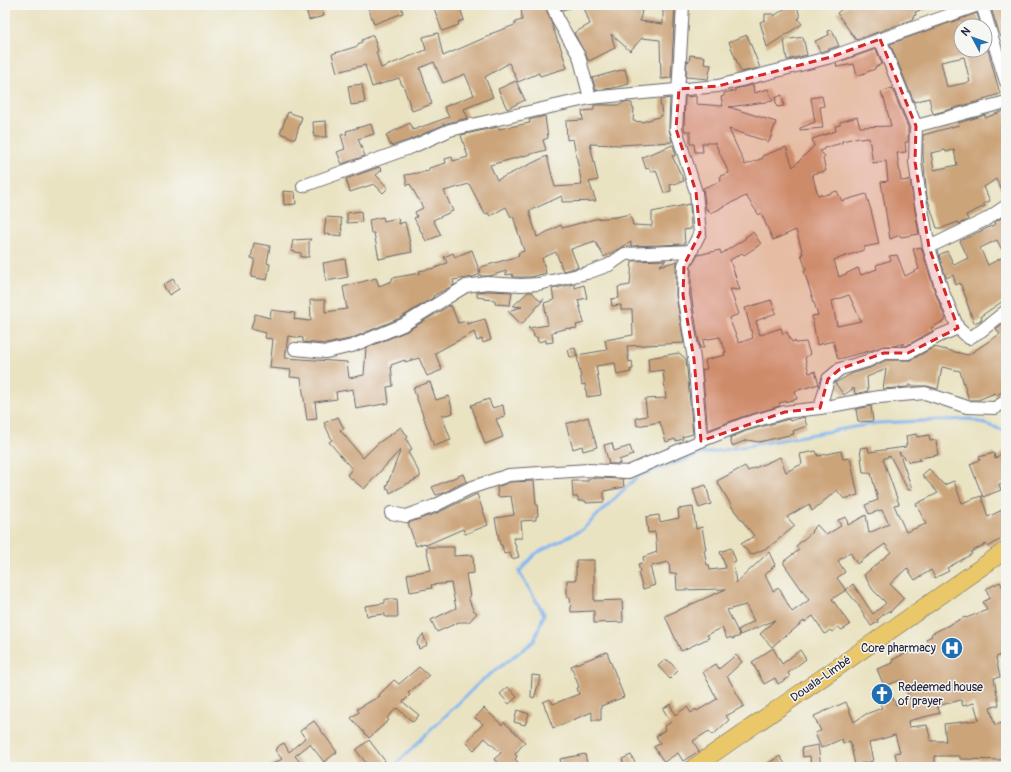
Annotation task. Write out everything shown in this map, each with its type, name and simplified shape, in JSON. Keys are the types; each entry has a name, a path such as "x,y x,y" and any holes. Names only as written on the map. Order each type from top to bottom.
{"highway":[{"name":"Douala-Limbé","path":"694,767 1006,550"}],"street":[{"path":"552,5 559,22 579,56 590,98"},
{"path":"683,5 676,130 696,192 700,233 684,265 683,295 694,359 701,441"},
{"path":"303,186 412,147 450,130 590,98 718,86 831,57 978,5"},
{"path":"982,5 1006,82"},
{"path":"880,39 916,126 915,162 929,248 942,290 958,328 969,338 981,332 1006,311"},
{"path":"916,126 1006,102"},
{"path":"929,248 985,220 1006,206"},
{"path":"295,349 326,352 352,346 403,325 466,286 487,283 521,285 538,284 587,273 608,265 625,254 692,251"},
{"path":"820,408 828,379 840,369 867,361 884,353 908,353 958,328"},
{"path":"392,513 406,516 434,506 470,488 508,475 588,470 628,472 744,424 785,412 820,408 879,397 925,393 967,407 996,408 1006,401"}],"highlighted area":[{"path":"880,39 916,126 915,162 929,247 958,328 908,353 884,353 840,369 828,379 820,408 785,412 701,441 694,359 683,295 684,265 700,233 696,192 676,129 679,89 718,86 831,57"}],"building":[{"path":"305,5 320,5 324,16 309,20"},
{"path":"375,5 401,5 403,13 374,24 368,7"},
{"path":"443,5 459,5 464,20 458,22 459,25 442,31 434,8"},
{"path":"521,5 545,5 567,68 540,76 539,73 518,82 509,63 485,77 493,97 464,109 468,118 447,123 409,140 391,146 386,135 410,123 413,130 449,117 444,107 474,95 465,74 443,83 434,62 420,68 432,104 412,111 399,78 372,87 365,65 337,72 332,54 358,46 362,40 373,35 381,68 426,50 423,37 438,33 443,56 491,35 490,34 515,25 515,22 522,20"},
{"path":"560,5 573,5 573,7 562,10"},
{"path":"583,5 641,5 640,10 642,10 640,21 663,24 663,5 675,5 671,78 661,79 660,40 642,38 630,51 611,34 615,48 589,61 574,33 590,24"},
{"path":"790,5 797,5 800,18 798,19 802,24 767,47 760,22 765,20 765,14 774,14 774,16"},
{"path":"848,5 932,6 915,12 916,15 913,16 914,19 856,40 837,13"},
{"path":"990,5 1006,5 1006,20 1002,22 1004,26 1002,27 1003,35 1000,36"},
{"path":"977,13 979,18 963,18"},
{"path":"953,22 953,58 959,58 941,62 947,87 970,82 964,58 990,58 1000,94 933,114 929,98 914,102 890,44"},
{"path":"832,30 839,46 820,52 815,41 829,35 828,31"},
{"path":"747,35 760,68 741,72 729,42"},
{"path":"803,37 807,55 787,60 784,40"},
{"path":"876,49 882,64 875,67 875,69 857,76 854,64 837,67 836,63"},
{"path":"690,55 705,57 704,64 711,65 708,79 686,77 687,61 689,62"},
{"path":"625,69 629,84 596,90 592,78"},
{"path":"516,81 525,100 507,109 498,89"},
{"path":"362,84 365,103 351,105 348,86"},
{"path":"753,85 754,93 768,89 773,101 729,107 776,122 769,142 729,129 745,165 763,158 762,156 786,147 793,167 814,146 812,139 836,131 835,126 840,125 840,122 857,117 860,127 891,126 881,92 892,88 908,127 908,142 905,142 906,152 897,153 901,181 910,180 919,234 901,237 900,235 890,239 881,182 888,181 886,161 873,163 869,138 860,139 859,137 842,141 842,143 824,148 820,151 825,156 823,159 826,171 812,174 818,195 821,194 822,196 837,191 842,201 866,194 871,210 879,244 864,247 864,250 834,260 839,277 858,268 861,275 877,269 876,265 891,260 889,256 897,255 905,276 919,269 913,249 921,247 935,292 946,320 931,328 933,331 906,346 901,346 904,343 894,346 884,346 838,359 833,341 817,345 812,316 818,315 804,271 806,270 801,254 803,254 796,230 773,240 761,213 759,215 746,196 710,213 708,209 706,210 703,188 721,181 720,176 729,173 715,143 702,143 703,152 695,152 694,144 690,144 690,131 685,131 684,128 685,97 696,96 696,104 723,106 721,97 724,96 724,93 735,91 735,89","holes":["849,295 861,321 837,326 832,301"]},
{"path":"782,95 784,106 777,107 775,98"},
{"path":"822,96 824,106 820,107 823,128 800,130 800,128 815,122 811,98"},
{"path":"670,98 669,129 672,142 620,145 590,144 598,180 589,182 596,201 562,202 562,196 529,211 537,237 561,225 562,228 595,219 630,214 633,225 652,226 652,212 690,204 691,229 684,230 685,244 631,246 631,242 604,257 595,241 571,249 578,267 563,271 556,252 542,258 546,273 531,277 513,277 512,274 506,275 506,271 490,276 480,276 480,274 473,277 453,280 454,285 433,296 434,297 400,318 350,339 326,344 303,342 303,338 288,336 285,358 347,362 349,378 364,375 366,348 407,331 451,305 458,323 467,321 467,324 485,319 491,340 483,343 482,339 477,341 474,332 435,353 442,370 427,376 419,358 405,362 405,360 391,365 393,386 387,387 389,403 356,409 353,389 336,392 337,399 315,402 317,419 307,420 301,378 290,377 291,370 270,368 273,339 265,338 266,333 251,329 255,314 270,318 271,310 295,313 294,319 309,321 311,320 310,300 325,300 325,312 347,309 343,287 376,278 379,286 392,281 392,278 420,273 419,271 435,268 447,263 444,257 453,253 455,257 472,250 480,273 481,267 519,256 518,253 524,251 513,216 511,217 506,207 490,216 488,213 485,214 469,184 444,191 453,211 433,220 441,235 426,241 414,218 417,217 415,212 423,208 410,184 407,185 405,175 429,171 429,168 446,163 445,159 452,157 453,161 468,157 461,135 498,127 499,129 530,123 529,120 545,116 548,138 543,140 546,150 490,165 497,180 547,156 555,187 582,185 573,139 567,140 566,121 583,120 582,111 594,110 594,105 621,105 624,102 632,103 632,108 634,108 633,121 642,122 662,116 660,100"},
{"path":"1006,110 1006,199 996,179 984,187 990,201 983,204 985,206 966,215 968,220 959,224 958,222 942,228 937,228 927,197 923,155 923,135 959,125 958,123 985,115 985,118","holes":["945,150 946,152 954,150 957,165 934,170 931,153"]},
{"path":"288,112 302,117 295,139 280,133"},
{"path":"326,121 327,137 314,137 313,122"},
{"path":"371,124 374,134 358,139 365,156 342,164 337,152 345,149 341,135 347,134 346,131"},
{"path":"673,145 676,155 672,156 684,181 670,185 671,191 664,193 656,170 651,172 649,168 646,169 642,157"},
{"path":"379,167 382,170 376,175 388,188 383,193 374,184 350,192 346,179"},
{"path":"283,191 295,192 296,204 284,205"},
{"path":"361,211 362,222 347,223 347,213"},
{"path":"1006,215 1006,299 981,316 982,320 974,323 960,283 956,285 953,275 946,278 939,255 947,251 954,265 968,258 960,241 996,224 995,222","holes":["997,240 1005,256 988,265 980,248"]},
{"path":"326,217 341,218 342,236 324,234"},
{"path":"383,217 384,221 398,218 399,224 405,222 412,252 379,259 374,233 371,233 369,220"},
{"path":"753,232 761,244 744,255 742,253 730,260 740,290 730,289 739,314 729,318 739,343 753,338 745,308 771,300 776,313 756,321 760,335 781,328 783,334 787,332 792,342 806,342 810,354 805,358 809,373 815,371 819,384 795,391 797,399 779,403 780,406 742,417 708,430 702,370 707,369 705,360 725,355 724,352 726,352 720,337 703,340 704,348 700,348 691,294 691,267 698,255 720,250 721,254"},
{"path":"311,239 309,242 309,257 301,257 301,253 291,251 293,240"},
{"path":"254,243 270,246 267,263 270,264 267,280 251,277 255,259 251,258"},
{"path":"345,259 348,277 326,281 323,263"},
{"path":"666,260 659,266 678,261 676,265 676,296 684,343 627,346 629,362 632,361 633,369 630,370 631,372 617,375 615,363 596,366 601,395 587,397 585,384 582,385 577,355 607,350 605,340 633,335 632,310 621,310 621,305 612,306 611,299 619,298 618,287 630,285 632,261"},
{"path":"173,279 179,289 169,295 163,285"},
{"path":"574,284 575,288 584,285 587,298 578,300 584,323 576,325 577,328 569,328 552,332 553,342 546,343 546,340 538,342 537,337 534,337 533,332 528,328 548,325 544,303 554,300 552,289"},
{"path":"477,292 512,292 510,305 495,304 495,300 477,297"},
{"path":"528,292 532,292 540,301 544,299 523,323 520,323 508,311 522,307 513,306"},
{"path":"1006,321 1006,389 996,396 995,393 978,400 969,400 960,371 942,367 938,389 927,386 909,385 908,387 883,389 886,369 867,377 868,391 855,394 854,388 844,395 835,383 851,374 870,368 886,360 911,360 934,347 968,355 1000,334 996,329"},
{"path":"575,348 577,356 570,357 568,350"},
{"path":"679,353 686,359 693,434 682,437 683,439 676,441 675,439 666,442 660,422 637,426 636,418 647,416 645,399 666,398 663,370 649,372 648,358"},
{"path":"430,382 436,400 449,396 453,413 442,416 451,440 434,446 413,388"},
{"path":"489,399 492,408 503,405 505,417 496,419 503,437 485,444 471,405"},
{"path":"871,406 873,421 858,422 856,409"},
{"path":"338,417 344,429 340,430 363,458 377,444 401,427 408,437 406,439 412,449 408,452 420,474 420,477 390,493 389,489 386,488 401,449 364,489 347,475 352,469 329,442 332,440 324,423"},
{"path":"588,417 597,447 583,451 582,446 573,449 566,424"},
{"path":"804,417 807,426 793,431 794,434 759,442 747,440 732,446 730,438 746,431 789,419 790,421"},
{"path":"916,434 917,437 929,435 930,441 936,440 938,455 919,458 921,460 909,462 899,452 912,489 908,490 890,456 883,459 899,504 894,505 906,532 926,524 916,504 938,493 922,475 929,469 944,485 954,481 962,503 981,496 988,517 1006,508 1006,533 1002,536 1003,538 988,547 986,544 971,552 972,554 947,568 949,571 935,578 931,570 915,580 907,568 890,584 904,598 890,612 888,611 877,620 878,622 871,626 857,603 846,590 832,599 850,625 842,630 838,627 832,632 830,630 825,634 813,616 805,622 804,621 786,636 785,635 772,647 760,634 775,620 740,635 738,630 754,621 746,605 727,610 740,636 727,639 722,628 707,635 709,638 681,651 665,616 726,589 677,590 676,573 670,574 669,562 650,566 655,585 643,589 638,573 640,572 638,564 644,562 643,557 657,552 655,532 648,533 646,517 659,515 660,522 679,518 678,509 693,507 696,529 702,527 707,565 709,565 710,570 726,568 720,552 731,548 736,561 733,562 736,583 769,552 775,565 765,575 773,591 779,588 792,612 809,600 784,564 784,561 799,550 796,546 812,532 811,531 817,525 826,535 841,526 838,520 846,517 848,525 866,515 869,533 889,524 882,510 869,514 865,505 878,500 871,473 863,473 860,448 868,447 869,452 906,447 906,436","holes":["885,544 891,552 864,575 873,590 886,603 873,614 853,584 846,590 837,578 845,572 838,561 850,552 857,564"]},
{"path":"612,443 614,451 630,446 633,455 619,460 620,464 609,464 604,445"},
{"path":"1006,449 1006,482 999,484 1001,490 983,497 970,464 980,460 979,457 994,453 995,459"},
{"path":"816,451 818,456 841,451 843,459 850,458 858,495 844,499 837,490 812,511 809,504 787,517 795,526 769,547 751,555 741,544 754,536 734,510 717,481 745,466 748,471 780,457 786,472 802,464 800,454"},
{"path":"463,474 466,481 436,495 432,487"},
{"path":"588,479 623,479 624,487 604,491 604,502 586,503 586,501 578,501 578,497 573,497 572,481 588,481"},
{"path":"534,481 538,516 536,516 536,520 521,521 522,538 513,538 519,557 512,559 510,552 504,554 502,545 500,545 495,518 514,515 511,496 498,497 497,487 510,482"},
{"path":"706,485 711,504 699,508 693,489"},
{"path":"477,494 488,525 465,534 463,529 426,545 425,543 416,546 408,523 437,513"},
{"path":"426,547 454,547 454,556 473,555 474,573 466,574 470,597 468,597 473,610 477,613 469,622 459,622 437,632 431,620 456,608 451,583 431,585 432,588 410,592 407,574 431,570"},
{"path":"576,560 594,560 594,601 622,600 623,622 594,623 594,611 571,612 570,597 567,597 567,580 576,580"},
{"path":"1000,582 1006,593 1006,653 996,657 1000,677 994,678 999,705 990,708 995,725 1006,722 1006,760 960,759 960,756 935,756 935,767 898,767 895,753 900,752 895,735 869,743 873,761 855,765 850,741 843,744 842,739 821,748 815,733 821,731 814,716 846,702 854,722 866,714 882,708 875,692 887,686 896,705 910,699 901,680 884,686 877,669 893,663 892,660 902,655 929,646 926,639 932,636 931,634 965,617 966,618 987,610 983,602 990,598 986,589","holes":["961,700 963,706 974,703 979,720 944,724 946,741 931,741 927,725 909,727 908,721 940,713 937,706"]},
{"path":"385,599 397,599 398,617 385,617 385,614 367,616 365,606 385,603"},
{"path":"423,634 427,645 419,649 417,642"},
{"path":"773,648 782,664 800,650 806,659 788,673 790,677 778,684 775,678 764,684 752,662"},
{"path":"607,652 624,697 601,706 601,720 592,720 592,712 553,728 543,702 550,699 553,704 579,694 577,688 579,687 571,666"},
{"path":"736,655 742,662 727,676 744,706 726,716 729,720 713,735 709,731 693,741 699,751 683,761 678,753 664,762 654,747 660,743 656,736 665,730 664,727 671,722 663,709 670,704 675,715 687,707 691,713 717,699 703,672 716,664 719,669"},
{"path":"665,660 668,660 678,671 670,679 658,666"},
{"path":"419,667 429,676 408,693 410,695 403,702 419,715 413,722 397,708 387,718 389,720 369,738 351,718 359,712 357,709 380,696 379,695 394,680 399,684"},
{"path":"532,675 541,676 534,698 531,697"},
{"path":"508,687 517,697 509,704 500,694"},
{"path":"484,708 502,725 504,722 525,742 515,754 517,757 515,759 522,767 501,767 494,759 501,753 485,738 474,750 466,742 483,724 475,718"},
{"path":"517,710 529,714 525,725 514,722"},
{"path":"314,721 337,752 324,762 310,744 295,756 304,767 267,767 282,759 275,750 280,745 284,743 289,752 305,738 300,731"},
{"path":"369,740 385,761 377,767 369,767 356,750"},
{"path":"818,745 821,767 811,767 810,756 803,757 802,748"},
{"path":"585,754 588,767 562,767 560,759"},
{"path":"631,755 637,767 625,767 622,759"},
{"path":"780,756 787,767 762,767"}],"waterway":[{"path":"393,767 480,682 534,641 544,614 519,572 535,554 583,529 638,476 701,454 877,423 970,419 1006,431"}],"place":[{"name":"Core pharmacy","path":"952,648"},
{"name":"Redeemed house of prayer","path":"882,694"}]}
